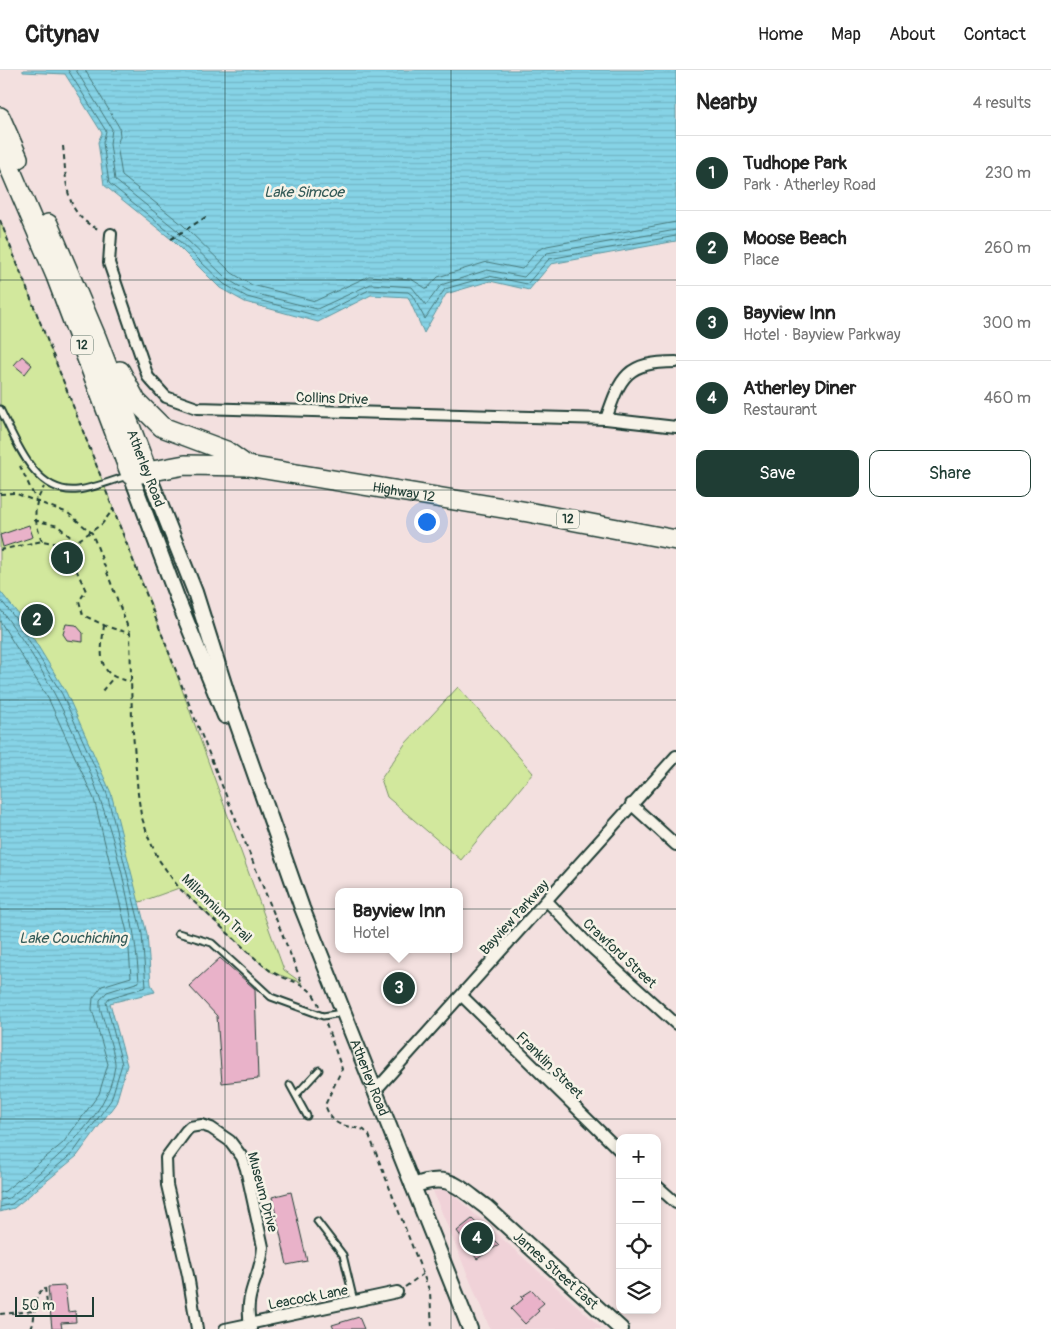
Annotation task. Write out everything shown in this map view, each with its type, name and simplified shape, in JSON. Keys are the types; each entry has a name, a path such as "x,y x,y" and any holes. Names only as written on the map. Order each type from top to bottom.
{"highway":[{"name":"Atherley Road","path":"0,117 75,286 139,473"},
{"name":"Atherley Road","path":"0,145 139,473"},
{"path":"75,286 128,388 152,419 175,432 226,451 248,466"},
{"name":"Highway 12","path":"139,473 185,465 248,466 528,512 676,540"}],"main road":[{"name":"Atherley Road","path":"139,473 195,592 272,826 343,1013 470,1329"},
{"name":"James Street East","path":"413,1186 431,1179 442,1179 462,1189 486,1207 621,1329"}],"street":[{"name":"Collins Drive","path":"111,234 109,263 148,377 166,397 197,408 606,419 676,427"},
{"path":"606,419 618,386 632,369 660,362 676,362"},
{"name":"Bayview Parkway","path":"375,1091 548,901 631,804 676,756"},
{"path":"631,804 676,845"},
{"name":"Crawford Street","path":"548,901 590,946 676,1024"},
{"name":"Franklin Street","path":"462,996 616,1147"},
{"name":"Museum Drive","path":"197,1329 188,1275 166,1185 165,1164 168,1153 186,1131 196,1126 211,1128 230,1141 242,1157 246,1169 263,1247 263,1256 248,1299 250,1326"},
{"path":"661,1190 676,1203"},
{"name":"Leacock Lane","path":"225,1329 250,1326 397,1292"}],"lane":[{"path":"0,409 21,451 46,483 67,490 78,490 139,473"},
{"path":"178,933 212,943 270,997 323,1016 343,1013"},
{"path":"296,1095 319,1070"},
{"path":"290,1085 307,1116"},
{"path":"316,1221 343,1255 354,1302"}],"path":[{"path":"64,146 67,182 76,214 89,226 111,234"},
{"path":"171,239 206,217"},
{"path":"0,220 191,709 302,983 314,995 323,1016 342,1069 325,1105 337,1123 342,1126 364,1130 369,1135 432,1300 432,1329"},
{"path":"42,541 34,520 36,500 46,483"},
{"name":"Millennium Trail","path":"0,494 10,492 36,500 74,517 92,533 130,633 132,720 141,815 159,860 179,888 269,971 302,983"},
{"path":"0,546 1,550 42,541 65,545 76,542 92,533 114,508"},
{"path":"34,520 58,526 76,542"},
{"path":"65,545 86,591 79,600 80,610 83,614 104,625 130,633"},
{"path":"104,625 102,660 105,669 113,678 131,681"},
{"path":"102,691 113,678"},
{"path":"397,1292 423,1274"},
{"path":"32,1329 34,1322 33,1305 41,1290 45,1288 48,1311 50,1311"},
{"path":"0,1314 34,1311"}],"shaded area":[{"path":"448,1190 603,1329 490,1329 433,1191"}],"green space":[{"path":"0,220 152,607 284,970 302,983 269,971 179,888 140,902 0,749"},
{"path":"458,687 533,773 461,860 387,797 381,779 405,744"}],"water":[{"name":"Lake Simcoe","path":"23,70 676,70 676,241 551,264 529,290 490,281 446,294 424,333 408,297 371,295 318,322 245,302 220,288 171,239 104,185 98,142 102,133 65,74 23,72"},
{"name":"Lake Couchiching","path":"0,591 19,615 66,692 111,793 147,934 151,984 155,992 110,1003 127,1065 116,1103 77,1156 14,1208 0,1212"}],"building":[{"path":"22,356 32,365 25,374 14,365"},
{"path":"29,525 33,537 3,547 0,535"},
{"path":"66,624 76,625 83,633 83,642 67,640 63,634"},
{"path":"220,958 255,989 258,1079 222,1083 217,1016 189,986"},
{"path":"291,1192 307,1261 287,1265 272,1197"},
{"path":"472,1219 499,1245 477,1259 457,1231"},
{"path":"65,1286 68,1312 75,1311 76,1322 61,1323 62,1329 52,1329 48,1287"},
{"path":"532,1290 544,1303 537,1309 539,1311 525,1324 511,1309 523,1299 521,1297"},
{"path":"359,1317 364,1329 334,1329 332,1325"}],"place":[{"name":"Tudhope Park","path":"67,558"},
{"name":"Moose Beach","path":"37,620"},
{"name":"Bayview Inn","path":"399,988"},
{"name":"Atherley Diner","path":"477,1238"}]}
